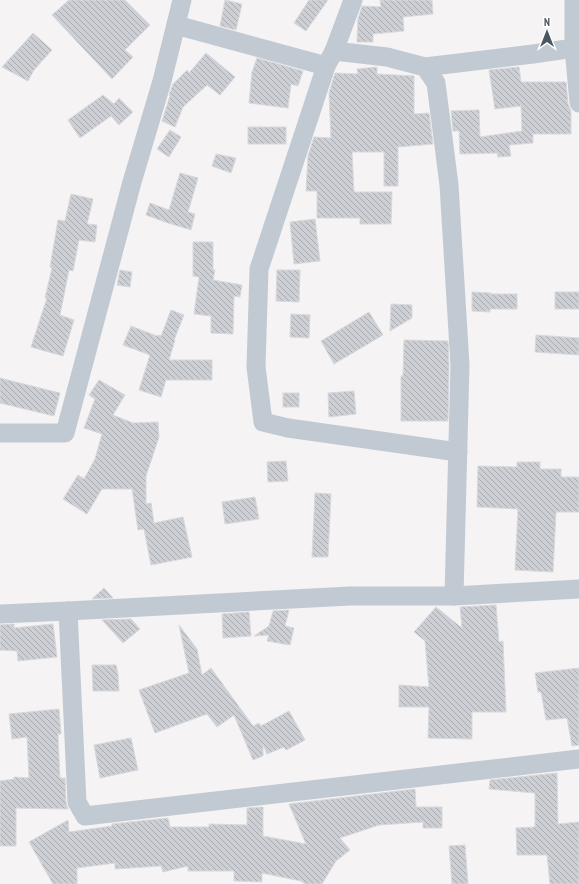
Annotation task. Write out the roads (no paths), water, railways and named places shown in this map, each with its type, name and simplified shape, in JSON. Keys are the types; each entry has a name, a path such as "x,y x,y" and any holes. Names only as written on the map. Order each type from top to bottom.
{"street":[{"path":"0,433 65,433 132,182 162,81 182,0"},
{"path":"352,0 330,58 260,269 256,366 263,422 288,428 458,452"},
{"path":"574,0 574,48 579,103"},
{"path":"176,25 330,58 387,57 425,67 574,48"},
{"path":"425,67 436,83 449,185 460,365 454,596"},
{"path":"0,614 350,596 454,596 579,589"},
{"path":"68,611 76,802 85,816 579,759"}]}
